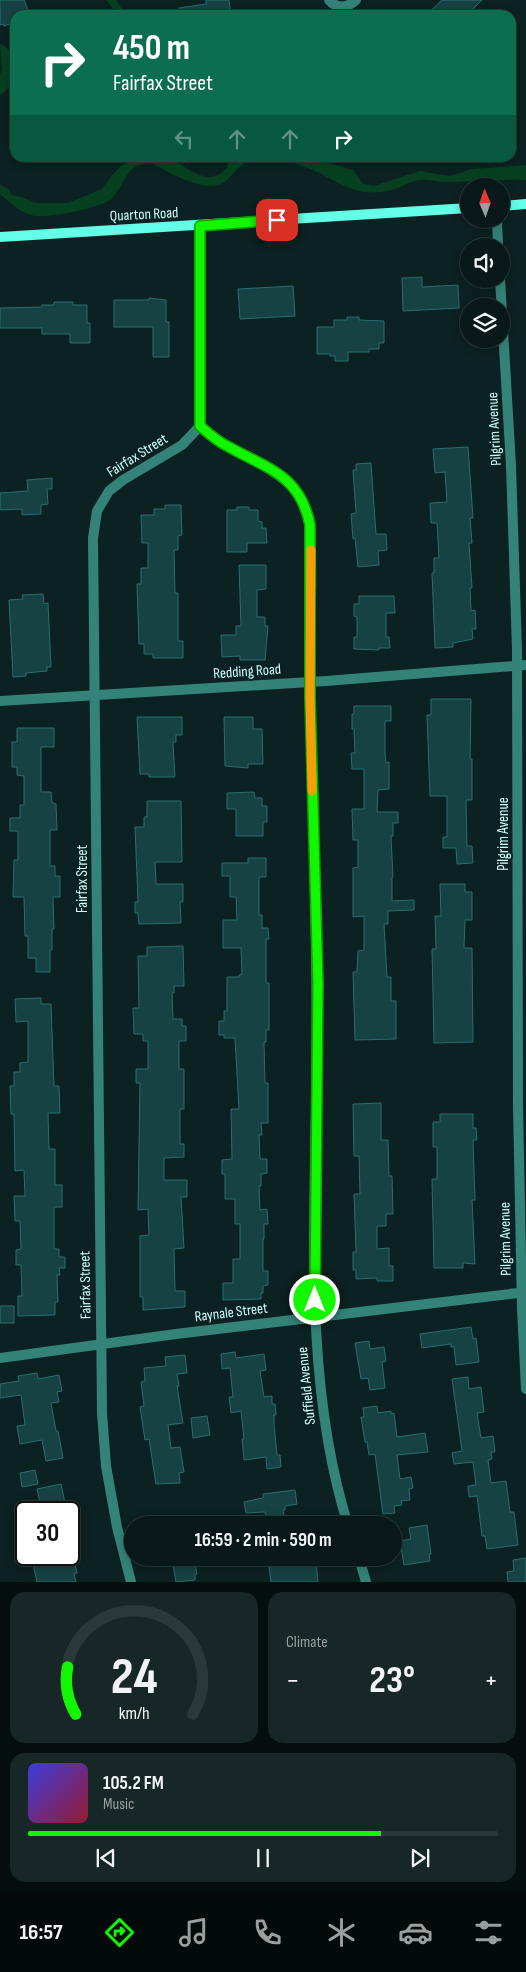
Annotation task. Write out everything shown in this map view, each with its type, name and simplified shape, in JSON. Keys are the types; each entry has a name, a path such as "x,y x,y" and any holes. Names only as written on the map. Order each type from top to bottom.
{"street":[{"path":"329,0 332,5 338,6 346,6 356,0"},
{"path":"510,205 526,204"},
{"name":"Quarton Road","path":"0,237 460,209"},
{"path":"200,226 200,426"},
{"name":"Pilgrim Avenue","path":"501,288 521,665 518,1105 526,1389"},
{"name":"Suffield Avenue","path":"200,426 226,446 280,475 290,483 308,514 311,537 310,682 318,984 315,1334 326,1433 337,1489 345,1516"},
{"name":"Fairfax Street","path":"131,1582 117,1527 106,1466 102,1413 93,538 95,520 100,505 115,485 182,445 200,426"},
{"name":"Redding Road","path":"0,701 310,682 521,665"},
{"name":"Raynale Street","path":"0,1358 524,1292"},
{"path":"361,1566 366,1582"}],"shaded area":[{"path":"106,0 116,0 123,10 114,10"},
{"path":"0,44 5,46 10,53 10,86 0,95 0,75 2,69"},
{"path":"126,162 175,162 197,174 213,177 221,174 228,166 227,162 246,162 224,182 211,186 200,185 153,165 144,164 129,173 111,199 86,209 51,215 35,216 25,213 0,194 0,185 8,189 12,195 35,203 68,203 102,189 113,174"},
{"path":"287,162 324,162 353,170 363,184 374,186 420,171 450,176 472,169 526,165 526,180 510,180 510,178 460,178 460,181 443,182 420,180 388,191 365,192 345,186 313,170"}],"building":[{"path":"0,0 24,0 28,10 10,10 10,24 0,25"},
{"path":"206,0 229,0 230,10 179,10 179,8 206,4"},
{"path":"442,0 482,0 472,10 431,10"},
{"path":"422,277 422,287 458,285 459,308 403,311 402,278"},
{"path":"293,286 295,316 240,319 238,289"},
{"path":"149,298 166,300 166,322 169,322 169,357 153,357 153,327 114,327 114,300 149,300"},
{"path":"54,302 73,302 73,305 87,305 87,323 90,323 90,343 70,343 70,334 42,334 42,328 0,328 0,308 42,307 42,305 54,305"},
{"path":"347,317 359,317 359,320 384,321 384,343 379,343 379,349 369,349 369,352 348,352 348,361 335,361 335,356 330,356 330,354 317,354 317,327 334,327 334,320 347,320"},
{"path":"468,447 473,518 470,518 472,543 469,543 472,588 470,588 471,611 475,610 476,629 472,629 473,639 453,643 453,647 435,648 432,573 434,573 434,558 439,558 437,523 431,523 430,503 447,502 445,472 435,473 433,449"},
{"path":"371,463 376,534 386,534 387,550 378,551 379,565 358,567 351,514 356,513 353,470 356,470 356,464"},
{"path":"52,478 52,489 47,489 48,504 41,505 41,514 22,515 22,509 0,510 0,493 28,491 27,480"},
{"path":"165,505 181,505 182,535 178,536 178,550 174,550 175,593 178,593 178,641 183,641 183,658 153,658 153,654 144,654 144,644 139,644 137,584 141,584 141,568 148,568 148,543 142,543 141,515 154,515 154,509 165,509"},
{"path":"237,507 249,507 249,510 258,510 258,521 262,522 262,528 266,528 267,543 247,543 247,552 227,552 227,510 237,510"},
{"path":"239,565 266,565 266,589 257,590 257,617 265,617 265,626 268,626 265,660 240,660 240,656 222,657 221,635 236,635 236,626 241,626"},
{"path":"43,594 44,604 48,603 51,667 47,667 47,671 26,673 26,676 13,677 9,600 23,599 22,595"},
{"path":"359,596 394,596 395,613 386,613 386,637 389,637 390,648 379,648 379,650 354,649 354,637 357,637 357,617 354,616 354,604 359,604"},
{"path":"431,699 471,699 470,759 472,759 472,800 466,800 467,846 472,846 473,863 457,864 456,848 443,848 443,837 447,837 447,796 430,796 427,715 431,715"},
{"path":"354,706 391,706 391,721 385,721 385,753 386,763 389,762 389,789 378,790 377,812 398,812 398,823 393,823 393,836 391,836 392,901 414,900 414,910 388,911 388,924 384,924 387,977 391,977 391,1001 396,1001 396,1039 355,1040 353,972 357,972 358,951 364,950 364,916 353,917 353,868 358,867 358,840 353,840 352,809 364,809 364,769 352,769 351,753 355,753 354,729 352,729"},
{"path":"137,717 182,717 182,735 176,735 176,742 173,742 175,777 149,777 149,774 140,774"},
{"path":"224,717 253,717 253,729 262,729 263,764 248,764 248,768 225,766"},
{"path":"17,728 54,728 54,747 41,747 41,792 51,792 52,803 56,804 57,830 50,830 50,866 55,866 55,876 60,876 60,897 53,897 54,929 52,929 52,950 50,950 50,972 36,972 36,958 28,958 28,936 25,936 24,897 13,897 14,860 18,860 18,831 10,831 10,818 20,818 20,805 24,805 24,776 17,775 17,767 12,767 12,742 17,742"},
{"path":"254,792 255,798 262,798 262,806 267,806 267,822 263,822 263,836 236,836 236,809 227,809 227,793"},
{"path":"147,801 181,801 182,862 155,862 156,884 183,884 183,902 180,902 181,923 139,924 138,913 135,913 135,902 138,902 135,827 144,827 144,817 147,817"},
{"path":"248,858 266,858 266,877 259,877 259,915 262,915 262,928 268,928 269,939 266,939 266,983 269,983 269,1030 266,1030 266,1042 264,1042 265,1083 268,1083 268,1123 261,1123 262,1135 259,1135 260,1159 267,1159 267,1173 261,1174 261,1186 259,1186 260,1210 267,1209 268,1224 264,1224 263,1239 263,1271 268,1271 268,1285 263,1286 261,1299 223,1300 223,1283 233,1283 233,1259 240,1259 240,1224 235,1224 235,1199 225,1199 225,1174 222,1174 222,1160 232,1159 231,1109 239,1109 235,1038 224,1038 224,1035 219,1035 219,1021 224,1021 224,1011 227,1011 227,977 239,977 242,974 241,948 223,948 223,920 237,920 236,897 230,897 230,876 222,876 222,863 248,863"},
{"path":"440,884 465,884 465,892 472,892 472,920 465,920 464,948 472,948 473,1042 434,1043 432,949 436,949 435,916 441,916"},
{"path":"183,946 184,986 174,986 174,993 172,993 173,1019 182,1019 182,1026 186,1026 186,1041 179,1041 179,1069 184,1069 184,1109 180,1109 180,1144 184,1144 184,1157 164,1158 164,1180 187,1180 187,1197 181,1197 184,1248 174,1249 175,1291 185,1291 185,1307 143,1310 143,1297 140,1297 140,1236 149,1235 148,1209 138,1210 140,1083 136,1083 136,1069 148,1069 148,1041 143,1041 143,1034 134,1034 133,1008 139,1008 138,956 147,956 147,947"},
{"path":"41,998 41,1004 51,1004 54,1086 59,1086 60,1113 48,1113 49,1149 55,1149 55,1185 62,1185 62,1207 54,1207 54,1249 59,1249 59,1257 65,1257 65,1268 59,1268 60,1275 57,1275 58,1302 55,1302 55,1315 18,1316 18,1296 22,1296 21,1265 16,1265 16,1250 21,1249 20,1221 15,1221 14,1196 25,1196 24,1170 15,1171 14,1114 11,1114 10,1086 14,1086 14,1072 20,1072 20,1063 28,1062 28,1021 16,1022 15,999"},
{"path":"381,1103 381,1140 388,1140 389,1176 392,1176 393,1214 386,1214 386,1226 377,1226 377,1249 389,1248 389,1266 393,1266 393,1281 377,1281 377,1278 356,1279 356,1270 353,1270 353,1252 356,1252 354,1194 360,1194 359,1156 354,1156 353,1104"},
{"path":"440,1114 473,1114 473,1128 476,1128 477,1140 473,1140 475,1200 472,1200 475,1264 463,1263 463,1268 434,1268 432,1179 437,1179 437,1147 433,1147 433,1122 440,1122"},
{"path":"0,1306 14,1306 14,1323 0,1323"},
{"path":"471,1327 473,1339 476,1338 479,1362 456,1365 454,1347 451,1347 451,1344 422,1348 420,1334"},
{"path":"369,1341 370,1349 384,1347 386,1361 382,1362 385,1388 370,1390 368,1378 361,1379 355,1343"},
{"path":"235,1352 236,1358 264,1354 266,1370 260,1371 264,1397 272,1396 272,1404 275,1404 276,1415 274,1415 274,1424 277,1455 280,1455 281,1467 267,1469 266,1457 244,1460 241,1411 231,1413 229,1397 233,1397 230,1368 222,1369 221,1354"},
{"path":"185,1355 187,1373 177,1374 183,1423 168,1425 171,1448 180,1447 184,1472 179,1473 180,1483 156,1484 149,1439 145,1440 140,1407 144,1406 141,1382 145,1381 144,1368 166,1366 165,1357"},
{"path":"37,1373 38,1379 59,1375 62,1391 57,1392 59,1402 51,1403 63,1458 46,1461 42,1440 20,1444 17,1426 25,1425 21,1395 0,1398 0,1384 19,1381 18,1376"},
{"path":"468,1377 469,1389 481,1387 484,1412 477,1413 481,1438 493,1436 495,1452 491,1452 492,1459 488,1460 491,1483 506,1481 510,1512 514,1512 518,1545 487,1549 485,1536 482,1536 477,1496 469,1497 468,1486 476,1485 473,1462 454,1464 452,1453 462,1451 452,1379"},
{"path":"377,1406 378,1413 391,1411 391,1414 394,1413 397,1437 425,1433 428,1452 397,1455 400,1479 411,1477 413,1488 409,1489 410,1500 401,1501 402,1505 394,1506 395,1513 383,1514 375,1454 369,1455 367,1442 365,1442 361,1417 364,1417 363,1408"},
{"path":"207,1416 210,1435 193,1438 191,1418"},
{"path":"35,1470 38,1484 22,1487 20,1473"},
{"path":"61,1484 65,1501 40,1501 37,1489"},
{"path":"295,1490 297,1504 285,1506 285,1510 283,1510 284,1516 266,1516 265,1512 246,1513 244,1502 263,1498 263,1494"},
{"path":"427,1525 431,1554 429,1554 430,1561 404,1565 402,1541 411,1539 409,1528"},
{"path":"526,1558 526,1582 508,1582 507,1572 514,1571 513,1560"},
{"path":"33,1566 75,1566 77,1573 74,1574 76,1582 37,1582"},
{"path":"173,1566 196,1566 197,1574 195,1575 195,1580 176,1582"},
{"path":"316,1566 318,1582 271,1582 269,1567"}],"slow traffic":[{"path":"311,550 310,697 312,791"}],"route":[{"path":"277,220 200,226 200,426 226,446 280,475 290,483 303,503 310,525 310,697 318,984 315,1300"}]}
